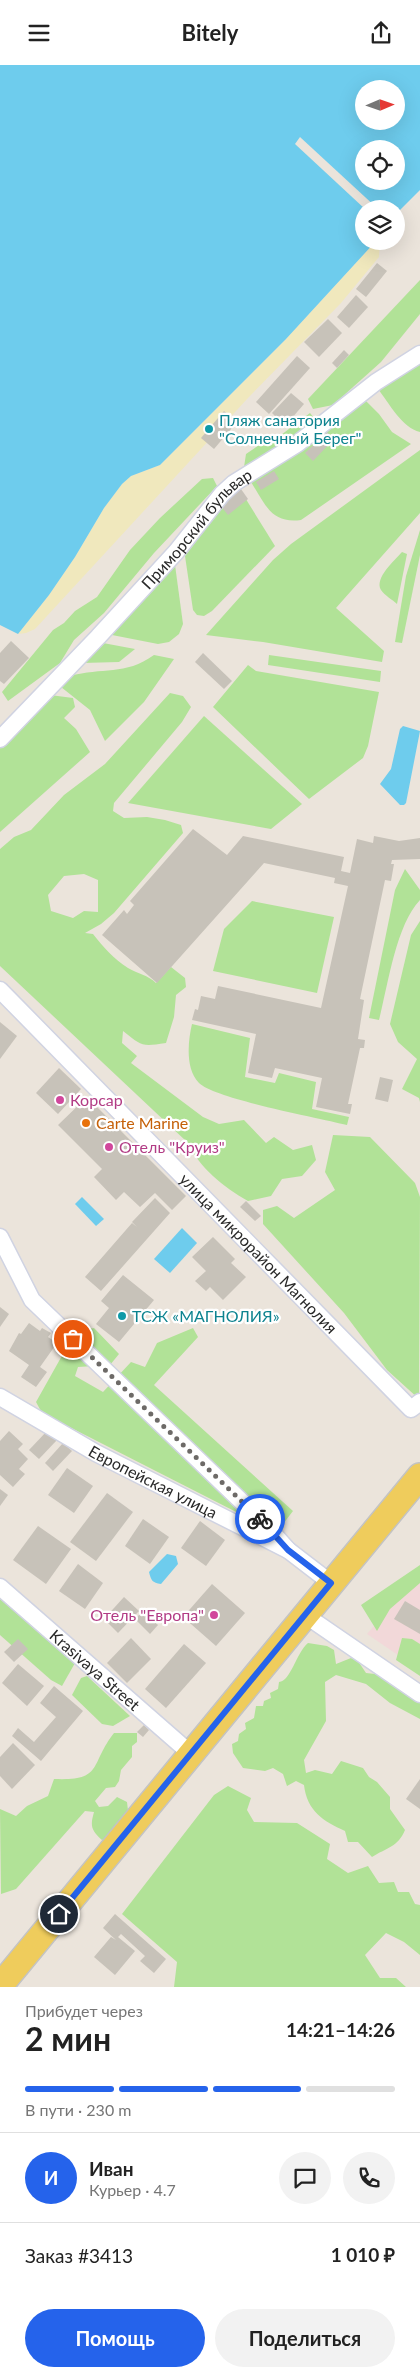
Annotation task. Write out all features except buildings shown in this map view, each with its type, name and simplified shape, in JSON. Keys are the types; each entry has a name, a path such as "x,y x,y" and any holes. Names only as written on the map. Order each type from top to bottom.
{"main road":[{"path":"2,1986 190,1753 420,1476"}],"street":[{"name":"Приморский бульвар","path":"0,739 98,637 176,551 222,494 234,483 297,444 328,422 376,382 420,354"},
{"name":"улица микрорайон Магнолия","path":"0,989 415,1406"},
{"path":"0,1237 32,1300 264,1523 288,1550"},
{"name":"Европейская улица","path":"0,1397 96,1453 288,1550 331,1583"},
{"name":"Krasivaya Street","path":"0,1587 190,1753"},
{"path":"305,1615 420,1694"}],"shaded area":[{"path":"420,1574 420,1670 367,1634"}],"green space":[{"path":"420,280 420,314 381,362 333,405 313,409 308,399"},
{"path":"420,363 420,432 407,426 378,389"},
{"path":"366,401 379,414 392,432 411,444 301,520 282,519 276,516 265,505 251,482"},
{"path":"310,413 315,419 293,437 244,467 246,454 268,439 281,435"},
{"path":"420,450 420,513 336,608 384,651 382,662 263,642 206,635 273,560 291,544"},
{"path":"213,478 217,486 154,553 104,613 74,640 60,663 8,701 2,692 53,630 64,623 75,611 97,597 130,550 160,518 202,479"},
{"path":"244,496 275,546 212,611 204,616 197,615 193,610 185,556 226,501"},
{"path":"420,530 420,555 402,643 395,642 406,576"},
{"path":"402,552 407,554 397,604 382,592 380,580 386,569"},
{"path":"175,565 183,624 179,634 169,642 158,644 112,635"},
{"path":"103,643 135,649 119,662 82,663"},
{"path":"154,655 174,659 144,702 105,741 90,710 61,687 70,676 123,669 143,662"},
{"path":"269,655 381,671 380,682 268,665"},
{"path":"248,665 256,671 379,692 368,746 363,758 309,799 213,707"},
{"path":"170,693 183,696 191,707 182,722 114,803 113,811 124,818 147,817 181,825 183,833 114,913 101,924 85,933 93,934 109,953 123,964 156,983 171,967 185,978 186,987 176,995 174,1017 166,1043 142,1044 123,1031 122,1043 137,1056 131,1063 203,1117 219,1124 244,1120 266,1143 274,1137 293,1150 312,1145 316,1160 302,1176 282,1179 271,1196 248,1201 221,1183 198,1160 187,1142 0,966 0,849 14,837 31,830 64,795 105,764","holes":["84,874 98,880 98,912 84,911 73,918 51,911 48,895 64,876"]},
{"path":"50,695 73,698 75,707 64,718 76,729 90,752 0,832 0,747 36,709 46,704 44,700"},
{"path":"204,716 302,804 271,829 128,803"},
{"path":"405,869 420,890 420,900 405,924 399,940 379,1020 369,1018 395,890"},
{"path":"252,901 334,917 317,993 213,971 224,929"},
{"path":"420,921 420,1102 419,1098 402,1089 417,1059 398,1042 390,1024 411,935"},
{"path":"192,1024 250,1038 245,1077 275,1083 279,1073 316,1082 312,1109 349,1117 347,1125 246,1101 209,1089 199,1083 191,1070 189,1055 189,1038"},
{"path":"333,1135 370,1137 415,1183 420,1197 419,1399 387,1370 344,1313 263,1224 263,1210 277,1206 294,1218 335,1190 325,1172"},
{"path":"94,1328 119,1354 110,1365 78,1367 75,1376 103,1392 131,1362 145,1367 157,1343 193,1328 198,1337 154,1385 293,1511 283,1524 250,1519 42,1413 36,1402 68,1345 79,1343 83,1330"},
{"path":"420,1565 420,1583 390,1609 377,1631 361,1605"},
{"path":"0,1599 5,1601 75,1663 62,1686 51,1680 0,1635"},
{"path":"402,1638 412,1639 420,1644 420,1676 396,1660"},
{"path":"308,1643 327,1646 334,1650 336,1664 351,1658 358,1661 366,1673 384,1675 420,1702 420,1719 390,1703 366,1684 336,1675 325,1682 326,1721 304,1760 306,1773 315,1770 332,1774 341,1761 363,1768 369,1777 377,1782 390,1797 390,1809 405,1830 395,1844 372,1857 358,1842 348,1842 345,1831 317,1814 309,1802 304,1785 296,1781 287,1786 283,1774 273,1768 265,1771 243,1768 233,1753 232,1744 238,1741 239,1734 246,1729 245,1723 254,1718 256,1706 263,1706 264,1701 271,1698 270,1693 278,1689 279,1682 287,1677 300,1653"},
{"path":"87,1676 130,1716 113,1726 102,1724 72,1695 81,1678"},
{"path":"114,1733 137,1733 137,1742 132,1746 132,1757 121,1770 119,1781 115,1787 106,1788 95,1801 99,1807 108,1806 117,1797 127,1802 129,1819 116,1832 102,1840 92,1827 94,1812 85,1811 16,1889 1,1894 0,1809 16,1816 27,1806 48,1796 54,1779 70,1779 88,1774 93,1769"},
{"path":"228,1786 251,1798 247,1810 254,1822 297,1823 330,1844 327,1859 348,1873 368,1866 379,1883 394,1882 398,1892 409,1892 415,1904 420,1905 420,1955 404,1942 386,1933 365,1955 380,1978 396,1978 406,1987 174,1987 177,1962 122,1914 214,1795"}],"sand":[{"name":"Пляж санатория \"Солнечный Берег\"","path":"368,250 379,250 379,257 341,303 248,398 35,629 18,634 49,595 75,557 104,508 122,484 131,476 160,465 286,339"}],"water":[{"path":"0,65 420,65 420,190 405,205 405,200 355,200 355,250 368,250 286,339 160,465 131,476 122,484 104,508 75,557 49,595 18,634 0,625"},
{"path":"403,726 420,731 406,803 400,805 380,784 391,769 400,729"},
{"path":"82,1197 104,1219 96,1226 75,1204"},
{"path":"182,1228 197,1243 170,1273 154,1259"},
{"path":"167,1554 176,1556 178,1564 161,1584 156,1583 151,1579 149,1572"}],"pier":[{"path":"300,137 355,188 355,190 368,200 355,200 295,144"}],"way so far":[{"path":"73,1339 260,1519"}],"place":[{"name":"Пляж санатория \"Солнечный Берег\"","path":"209,429"},
{"name":"Корсар","path":"60,1100"},
{"name":"Carte Marine","path":"86,1123"},
{"name":"Отель \"Круиз\"","path":"109,1147"},
{"name":"ТСЖ «МАГНОЛИЯ»","path":"122,1316"},
{"name":"Отель \"Европа\"","path":"214,1615"}],"route":[{"path":"59,1914 331,1583 297,1555 288,1550 260,1519"}]}
